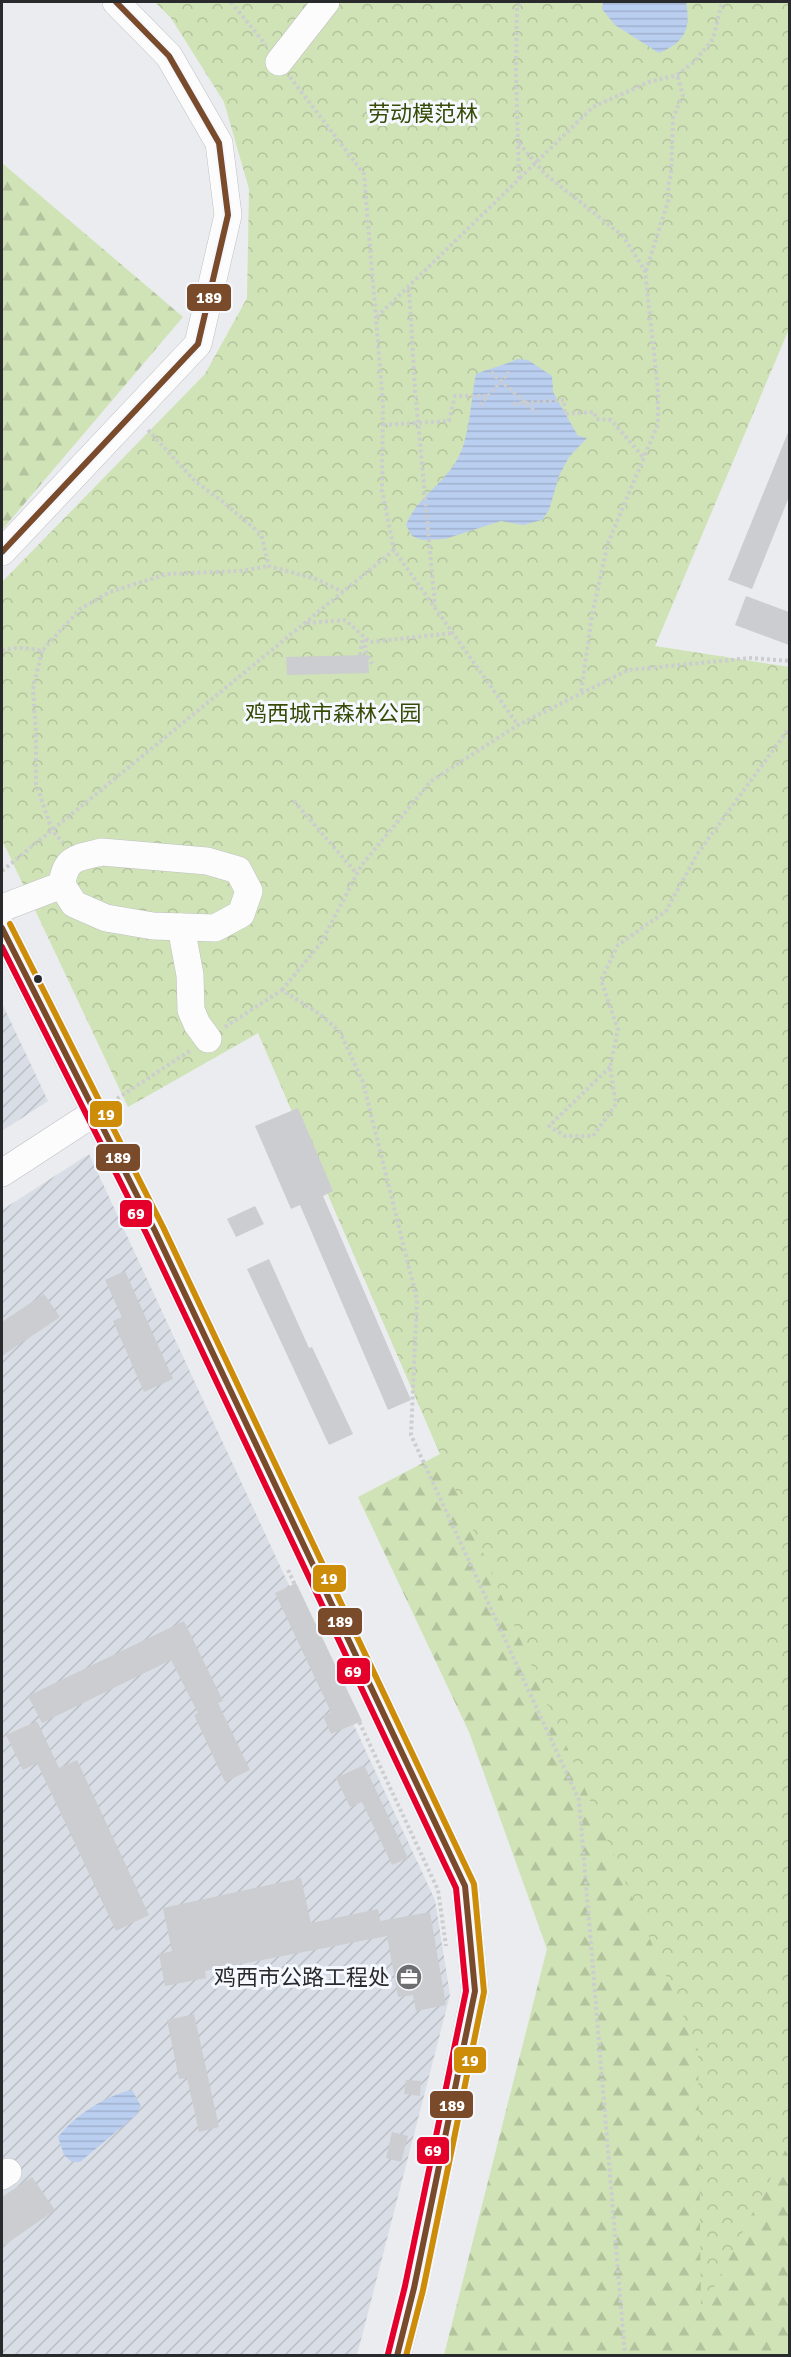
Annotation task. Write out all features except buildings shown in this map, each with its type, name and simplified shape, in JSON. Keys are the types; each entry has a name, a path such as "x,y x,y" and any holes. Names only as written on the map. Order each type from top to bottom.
{"street":[{"path":"2,552 198,344 228,215 219,143 169,56 116,2"},
{"path":"279,62 326,2"},
{"path":"102,852 207,861 238,870 249,891 241,914 215,928 153,926 106,918 74,904 62,885 64,870 75,858 102,852"},
{"path":"2,908 62,885"},
{"path":"181,927 190,975 191,1010 197,1024 208,1039"},
{"path":"2,928 155,1231 465,1886 475,1991 414,2288 397,2355"},
{"path":"2,1173 94,1113"}],"path":[{"path":"231,2 364,174 377,317 383,425 382,490 394,550 518,724"},
{"path":"519,179 517,6 523,2"},
{"path":"377,317 593,107 649,82 677,75 694,62 713,39 722,2"},
{"path":"581,693 592,615 608,543 658,424 658,390 645,272 669,198 673,118 682,95 677,75"},
{"path":"519,143 545,174 623,236 645,272"},
{"path":"409,287 418,423 435,608"},
{"path":"491,372 537,413"},
{"path":"480,405 509,372"},
{"path":"383,425 449,422 455,396 488,396"},
{"path":"513,404 564,400 565,414 594,412 596,419 611,420 644,458"},
{"path":"132,413 195,481 261,534 269,566"},
{"path":"2,871 394,550"},
{"path":"75,858 52,830 36,784 33,689 42,651 80,609 110,592 167,574 239,571 269,566 316,579 343,592"},
{"path":"305,623 345,620 370,642 453,633"},
{"path":"360,655 365,638"},
{"path":"365,638 365,649 372,664"},
{"path":"2,651 11,647 27,647 42,651"},
{"path":"94,1113 282,990 321,943 361,866 431,781 518,724 628,670 751,658 789,661"},
{"path":"609,1067 549,1126 566,1136 593,1136 616,1104 609,1067 618,1030 601,980 618,945 666,911 698,853 789,728"},
{"path":"294,801 357,874"},
{"path":"282,990 321,1015 340,1032 363,1082 417,1300 411,1435 579,1800 625,2355"},
{"path":"286,1566 438,1890 447,1958"}],"shaded area":[{"path":"2,1003 48,1101 2,1131"},
{"path":"89,1154 435,1900 450,1995 357,2355 2,2356 2,1210"}],"green space":[{"name":"鸡西城市森林公园","path":"155,2 789,2 789,329 655,646 790,667 789,2143 701,2312 698,2050 258,1033 128,1107 2,840 2,582 205,374 247,298 249,189 224,102 171,18"},
{"path":"2,163 183,317 2,530"},
{"path":"789,965 789,2355 444,2355 547,1949 469,1732 358,1497 440,1454 258,1032"}],"water":[{"path":"603,2 686,2 687,27 675,44 659,53 615,25 602,9"},
{"path":"517,359 528,360 552,376 553,392 578,436 587,438 569,457 559,476 549,510 542,520 523,525 501,521 445,539 422,540 412,536 406,525 411,515 447,474 463,447 476,374"},
{"path":"132,2090 141,2106 136,2115 80,2162 72,2162 64,2155 58,2137 73,2121 101,2102"}],"transit line":[{"name":"189","path":"2,552 198,344 228,215 219,143 169,56 116,2"},
{"name":"19","path":"10,924 163,1227 474,1884 484,1992 423,2290 406,2356"},
{"name":"189","path":"2,928 155,1231 465,1886 475,1991 414,2288 397,2356"},
{"name":"69","path":"2,947 147,1235 456,1888 466,1991 405,2286 388,2354"}],"place":[{"name":"鸡西市公路工程处","path":"409,1977"}],"park label":[{"name":"劳动模范林","path":"423,113"}]}
